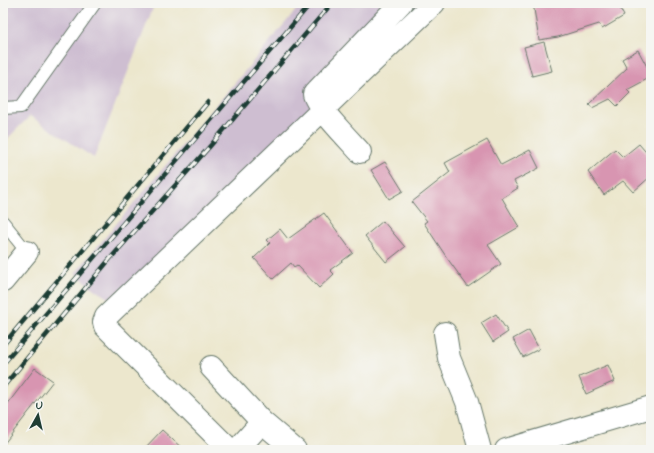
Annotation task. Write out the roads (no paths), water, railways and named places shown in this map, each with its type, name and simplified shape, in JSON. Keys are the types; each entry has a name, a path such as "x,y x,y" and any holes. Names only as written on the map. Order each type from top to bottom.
{"street":[{"path":"360,152 314,99 314,94 401,3"},
{"path":"230,450 130,353 105,326 104,322 106,317 434,3"},
{"path":"3,281 27,252"},
{"path":"445,333 449,358 467,402 480,450"},
{"path":"211,367 262,422 295,450"},
{"path":"506,450 651,407"},
{"path":"237,450 262,422"}],"lane":[{"path":"3,108 21,107 94,3"},
{"path":"3,222 27,252"}],"railway":[{"path":"3,364 311,3"},
{"path":"3,387 109,260 211,145 332,3"},
{"path":"3,345 208,102"}]}
